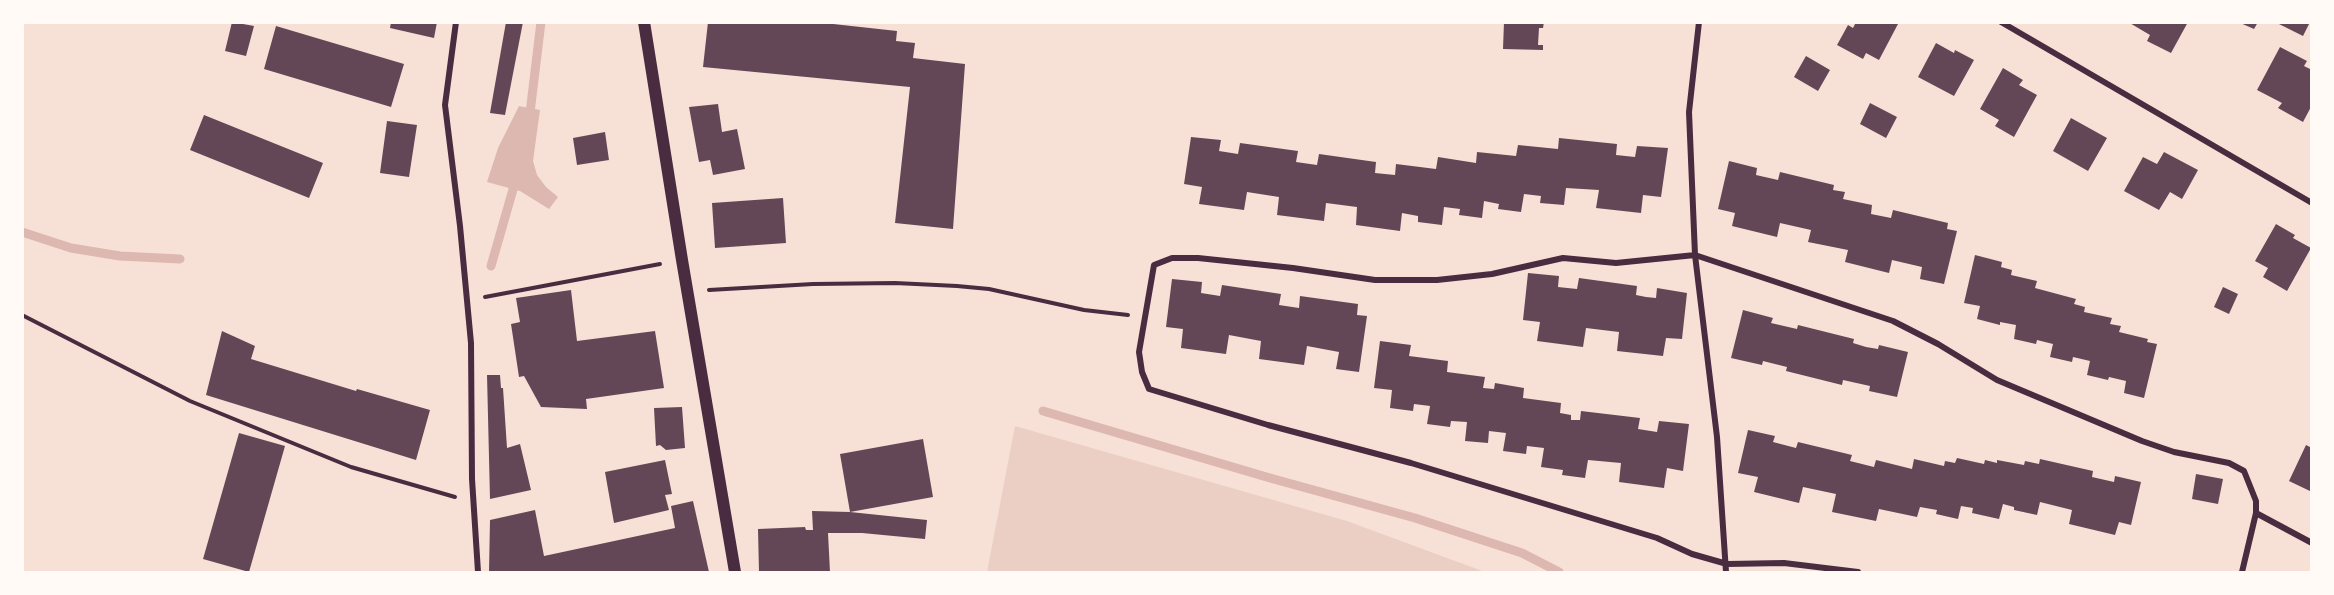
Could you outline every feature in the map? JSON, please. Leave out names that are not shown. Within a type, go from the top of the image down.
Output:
[{"type":"main road","points":[[644,22],[735,573]]},
{"type":"street","points":[[456,22],[445,105],[471,343],[474,503],[478,573]]},
{"type":"street","points":[[1699,22],[1689,112],[1695,255],[1717,437],[1726,573]]},
{"type":"street","points":[[2001,22],[2312,203]]},
{"type":"street","points":[[1858,573],[1784,563],[1727,564],[1692,554],[1657,538],[1552,508],[1411,463],[1268,425],[1149,389],[1142,372],[1139,352],[1143,316],[1154,265],[1172,258],[1293,268],[1375,280],[1427,280],[1492,274],[1563,258],[1616,263],[1695,255],[1893,321],[1938,344],[1997,380],[2142,441],[2174,452],[2229,463],[2244,471],[2256,501],[2256,513],[2242,573]]},
{"type":"street","points":[[2256,513],[2312,543]]},
{"type":"path","points":[[467,300],[682,260]]},
{"type":"path","points":[[687,292],[813,284],[895,283],[957,286],[989,288],[1084,310],[1143,316]]},
{"type":"path","points":[[22,315],[190,401],[351,467],[474,503]]},
{"type":"shaded area","points":[[519,106],[540,110],[533,161],[537,175],[558,197],[549,209],[520,191],[487,182],[498,148]]},
{"type":"shaded area","points":[[1015,426],[1347,521],[1485,572],[987,572]]},
{"type":"building","points":[[232,22],[254,26],[246,56],[225,51]]},
{"type":"building","points":[[391,22],[437,22],[434,38],[390,28]]},
{"type":"building","points":[[506,22],[523,22],[505,115],[490,113]]},
{"type":"building","points":[[708,22],[815,22],[897,31],[896,41],[915,43],[913,58],[965,64],[953,229],[895,223],[910,87],[703,67]]},
{"type":"building","points":[[1504,22],[1544,22],[1543,28],[1539,28],[1538,45],[1543,45],[1543,50],[1503,49]]},
{"type":"building","points":[[1856,22],[1898,24],[1879,60],[1866,53],[1863,59],[1837,45],[1848,25],[1853,28]]},
{"type":"building","points":[[2128,22],[2188,22],[2171,53],[2147,41],[2150,35]]},
{"type":"building","points":[[2238,22],[2258,22],[2254,29]]},
{"type":"building","points":[[2275,22],[2310,22],[2303,36]]},
{"type":"building","points":[[276,26],[404,64],[391,107],[264,69]]},
{"type":"building","points":[[1936,43],[1974,60],[1954,96],[1918,77]]},
{"type":"building","points":[[2280,47],[2307,61],[2304,66],[2312,70],[2312,105],[2303,122],[2278,108],[2282,103],[2257,90]]},
{"type":"building","points":[[1806,56],[1830,70],[1818,91],[1794,77]]},
{"type":"building","points":[[2003,68],[2023,80],[2019,85],[2037,95],[2014,137],[1995,126],[1999,120],[1980,109]]},
{"type":"building","points":[[1870,103],[1897,117],[1886,138],[1860,124]]},
{"type":"building","points":[[718,104],[722,132],[737,129],[745,169],[713,175],[710,160],[699,162],[689,107]]},
{"type":"building","points":[[204,115],[323,163],[309,198],[190,150]]},
{"type":"building","points":[[2071,118],[2107,138],[2088,171],[2053,151]]},
{"type":"building","points":[[387,121],[417,125],[409,177],[380,173]]},
{"type":"building","points":[[605,132],[609,160],[577,165],[573,138]]},
{"type":"building","points":[[1191,137],[1221,140],[1219,151],[1238,154],[1240,143],[1298,151],[1296,162],[1317,165],[1319,154],[1376,162],[1375,173],[1395,175],[1396,164],[1436,169],[1438,157],[1476,163],[1477,152],[1516,156],[1518,145],[1558,149],[1559,138],[1617,144],[1616,155],[1635,157],[1637,146],[1668,148],[1661,197],[1643,195],[1641,213],[1596,208],[1599,190],[1566,188],[1564,205],[1540,203],[1541,196],[1524,194],[1521,212],[1498,209],[1499,204],[1484,201],[1482,218],[1459,215],[1460,209],[1444,207],[1442,225],[1418,222],[1418,216],[1402,213],[1400,231],[1356,225],[1357,207],[1326,203],[1324,221],[1277,215],[1279,197],[1247,192],[1244,210],[1199,204],[1202,187],[1184,184]]},
{"type":"building","points":[[2164,152],[2198,170],[2182,199],[2170,192],[2159,210],[2124,191],[2143,157],[2157,164]]},
{"type":"building","points":[[1729,161],[1757,168],[1756,175],[1778,180],[1780,172],[1834,185],[1833,190],[1845,192],[1843,199],[1872,205],[1871,214],[1891,218],[1893,210],[1948,223],[1947,229],[1957,231],[1944,284],[1920,279],[1922,267],[1892,260],[1889,273],[1845,262],[1848,250],[1808,242],[1811,230],[1780,223],[1777,237],[1732,226],[1735,213],[1718,209]]},
{"type":"building","points":[[783,198],[786,243],[715,248],[712,203]]},
{"type":"building","points":[[2276,224],[2295,235],[2293,238],[2311,248],[2287,291],[2263,277],[2268,268],[2255,261]]},
{"type":"building","points":[[1975,255],[2002,262],[2001,267],[2012,270],[2011,275],[2037,281],[2035,288],[2076,299],[2074,304],[2085,307],[2084,312],[2112,318],[2110,324],[2121,326],[2119,332],[2148,339],[2147,342],[2157,344],[2144,398],[2124,393],[2126,381],[2087,375],[2090,361],[2073,357],[2072,362],[2050,357],[2053,344],[2037,340],[2036,344],[2014,339],[2016,325],[2000,322],[2000,325],[1977,319],[1980,306],[1964,303]]},
{"type":"building","points":[[1528,273],[1559,276],[1558,287],[1577,289],[1579,278],[1637,286],[1636,295],[1646,297],[1656,298],[1657,288],[1687,293],[1682,339],[1666,338],[1663,356],[1617,351],[1619,332],[1586,328],[1583,347],[1537,341],[1540,322],[1523,320]]},
{"type":"building","points":[[1172,279],[1202,282],[1201,293],[1220,296],[1222,285],[1281,294],[1279,305],[1299,308],[1300,296],[1358,304],[1357,315],[1367,316],[1359,372],[1336,369],[1339,352],[1307,346],[1304,365],[1259,359],[1261,341],[1229,335],[1226,354],[1181,348],[1183,329],[1166,327]]},
{"type":"building","points":[[2223,287],[2238,294],[2229,314],[2214,307]]},
{"type":"building","points":[[571,290],[577,341],[655,331],[664,388],[586,399],[587,409],[541,407],[524,376],[519,377],[511,324],[520,322],[516,298]]},
{"type":"building","points":[[1743,310],[1773,318],[1771,323],[1797,329],[1798,325],[1854,339],[1853,343],[1866,347],[1878,349],[1879,345],[1908,352],[1897,397],[1869,391],[1870,386],[1843,380],[1842,385],[1786,371],[1787,367],[1763,361],[1762,365],[1731,358]]},
{"type":"building","points":[[222,331],[255,346],[251,359],[356,391],[357,389],[430,410],[416,460],[206,395]]},
{"type":"building","points":[[1380,341],[1411,345],[1409,356],[1448,361],[1447,372],[1485,377],[1483,388],[1494,389],[1495,383],[1524,388],[1523,398],[1561,403],[1560,413],[1571,415],[1571,420],[1580,420],[1581,411],[1640,418],[1638,429],[1657,432],[1659,421],[1689,424],[1683,471],[1667,468],[1664,488],[1619,482],[1621,463],[1588,460],[1585,478],[1562,475],[1563,470],[1541,467],[1544,448],[1527,446],[1526,454],[1503,451],[1506,433],[1489,431],[1488,443],[1465,441],[1467,422],[1451,421],[1450,427],[1427,424],[1430,406],[1414,404],[1413,411],[1390,408],[1392,390],[1374,388]]},
{"type":"building","points":[[487,375],[500,375],[507,448],[520,444],[531,490],[490,499]]},
{"type":"building","points":[[682,407],[685,448],[666,450],[660,445],[656,446],[654,408]]},
{"type":"building","points":[[1748,430],[1775,436],[1773,442],[1796,448],[1798,442],[1852,455],[1850,461],[1874,467],[1876,460],[1912,469],[1914,459],[1944,466],[1945,461],[1955,463],[1957,458],[1984,464],[1985,460],[1997,463],[1997,460],[2024,465],[2025,461],[2039,464],[2040,459],[2093,471],[2092,477],[2114,482],[2115,476],[2141,482],[2131,525],[2119,522],[2115,535],[2069,524],[2072,510],[2040,502],[2037,515],[2014,510],[2014,507],[2003,504],[1999,519],[1972,513],[1973,508],[1961,506],[1958,519],[1936,514],[1937,510],[1920,507],[1917,517],[1879,509],[1876,521],[1832,512],[1836,494],[1803,487],[1799,503],[1754,492],[1758,477],[1738,473]]},
{"type":"building","points":[[239,433],[285,446],[249,572],[203,559]]},
{"type":"building","points":[[923,439],[933,497],[850,512],[840,454]]},
{"type":"building","points":[[2306,445],[2312,448],[2312,492],[2289,481]]},
{"type":"building","points":[[665,460],[672,494],[665,495],[669,510],[614,523],[605,472]]},
{"type":"building","points":[[2196,474],[2223,479],[2218,504],[2192,499]]},
{"type":"building","points":[[693,501],[709,572],[489,572],[490,520],[535,510],[544,556],[675,528],[671,506]]},
{"type":"building","points":[[812,511],[850,512],[927,520],[925,539],[862,533],[828,533],[830,572],[759,572],[758,529],[805,527],[806,530],[813,530]]},
{"type":"waterway","points":[[529,121],[541,22]]},
{"type":"waterway","points":[[491,266],[516,179]]},
{"type":"waterway","points":[[22,232],[71,248],[120,256],[180,259]]},
{"type":"waterway","points":[[1043,411],[1415,518],[1522,553],[1559,572]]}]
